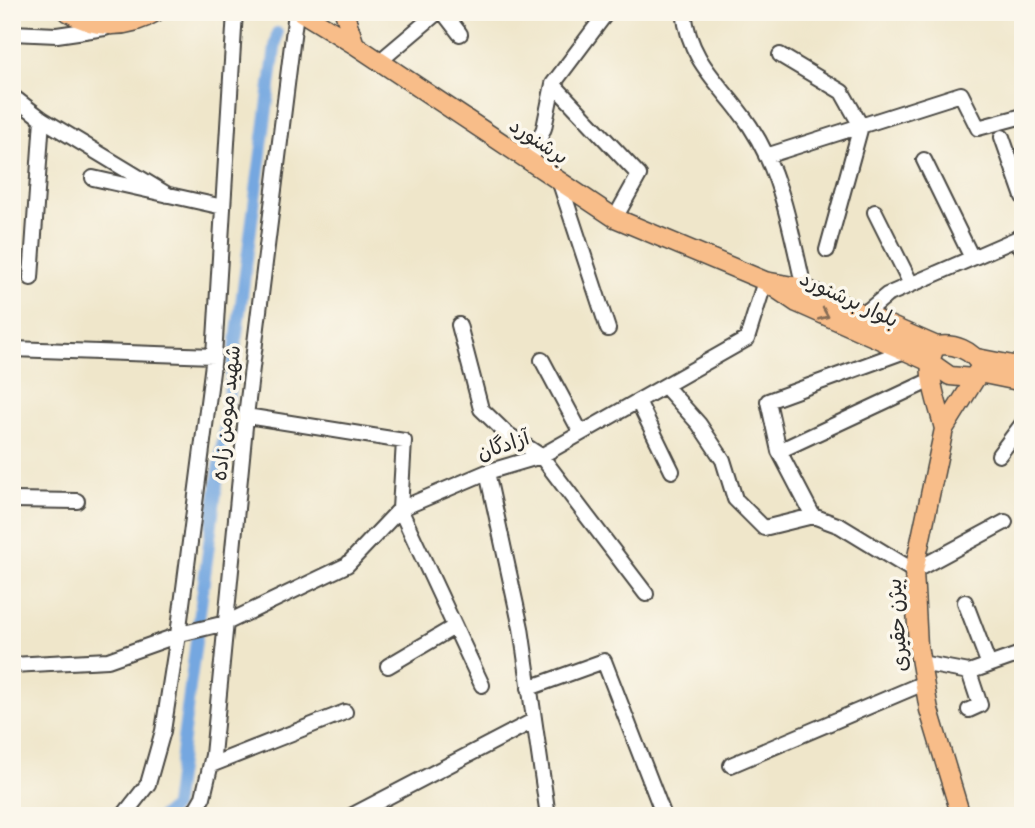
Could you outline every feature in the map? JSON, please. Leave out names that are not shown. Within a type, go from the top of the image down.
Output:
[{"type":"main road","points":[[68,12],[95,24],[121,26],[156,12]]},
{"type":"main road","name":"برشنورد","points":[[301,12],[380,61],[615,218],[765,281]]},
{"type":"main road","points":[[344,12],[355,45]]},
{"type":"main road","name":"بلوار برشنورد","points":[[765,281],[803,288],[864,314],[933,362]]},
{"type":"main road","name":"بلوار برشنورد","points":[[765,281],[797,303],[933,362]]},
{"type":"main road","points":[[933,362],[957,346],[978,366],[1023,382]]},
{"type":"main road","points":[[933,362],[939,370],[963,379],[978,366],[1023,367]]},
{"type":"main road","points":[[933,362],[944,429]]},
{"type":"main road","points":[[944,429],[978,366]]},
{"type":"main road","name":"بیژن حقیری","points":[[944,429],[914,570],[921,663],[929,710],[961,816]]},
{"type":"street","points":[[123,816],[148,783],[163,732],[178,635],[214,356],[235,12]]},
{"type":"street","name":"شهید مومن زاده","points":[[192,816],[203,797],[211,765],[246,416],[296,12]]},
{"type":"street","points":[[380,61],[440,12],[460,34]]},
{"type":"street","points":[[530,163],[544,128],[553,84],[607,12]]},
{"type":"street","points":[[684,12],[687,38],[722,93],[750,125],[779,183],[803,288]]},
{"type":"street","points":[[12,33],[57,35],[121,26]]},
{"type":"street","points":[[780,55],[842,92],[861,126],[827,250]]},
{"type":"street","points":[[553,84],[639,175],[615,218]]},
{"type":"street","points":[[766,156],[961,94],[978,128],[1023,116]]},
{"type":"street","points":[[12,96],[42,118],[168,195]]},
{"type":"street","points":[[31,278],[42,118]]},
{"type":"street","points":[[1002,136],[1023,197]]},
{"type":"street","points":[[924,160],[972,258]]},
{"type":"street","points":[[93,178],[222,207]]},
{"type":"street","points":[[560,183],[608,329]]},
{"type":"street","points":[[875,212],[911,284]]},
{"type":"street","points":[[864,314],[887,295],[972,258],[1021,242]]},
{"type":"street","name":"آزادگان","points":[[12,665],[108,660],[178,635],[226,623],[347,565],[400,509],[486,472],[541,456],[747,339],[765,281]]},
{"type":"street","points":[[459,325],[481,409],[506,433],[541,456],[646,594]]},
{"type":"street","points":[[12,349],[214,356]]},
{"type":"street","points":[[813,516],[779,451],[768,401],[905,351]]},
{"type":"street","points":[[542,360],[581,433]]},
{"type":"street","points":[[779,451],[933,362]]},
{"type":"street","points":[[665,386],[699,424],[723,460],[735,499],[764,528],[813,516],[840,526],[914,570],[1005,522]]},
{"type":"street","points":[[638,401],[671,471]]},
{"type":"street","points":[[246,416],[404,441],[400,509],[482,685]]},
{"type":"street","points":[[999,455],[1023,423]]},
{"type":"street","points":[[486,472],[521,628],[548,816]]},
{"type":"street","points":[[12,500],[78,501]]},
{"type":"street","points":[[965,603],[989,665]]},
{"type":"street","points":[[388,666],[454,627]]},
{"type":"street","points":[[921,663],[969,672],[1023,653]]},
{"type":"street","points":[[529,688],[604,661],[664,816]]},
{"type":"street","points":[[969,672],[975,707]]},
{"type":"street","points":[[730,765],[924,683]]},
{"type":"street","points":[[211,765],[345,712]]},
{"type":"street","points":[[351,816],[533,721]]},
{"type":"waterway","points":[[162,816],[174,807],[277,33]]}]
